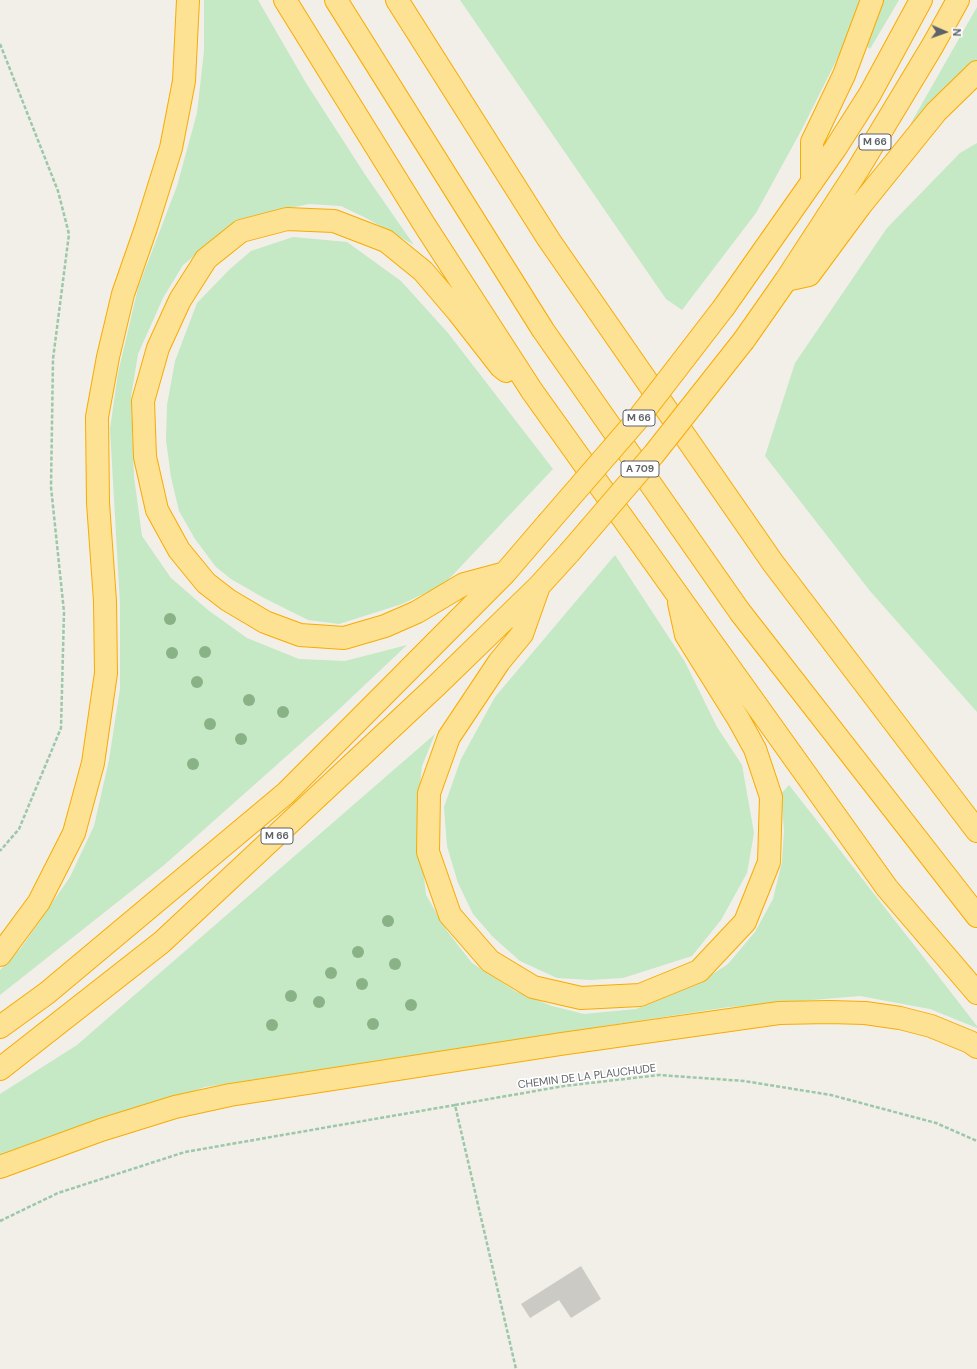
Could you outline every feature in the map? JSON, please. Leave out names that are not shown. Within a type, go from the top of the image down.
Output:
[{"type":"highway","points":[[0,955],[39,902],[74,833],[93,763],[106,673],[105,601],[98,503],[97,417],[108,357],[123,294],[146,228],[171,148],[184,81],[188,0]]},
{"type":"highway","points":[[285,0],[424,224],[532,391],[887,888],[977,993]]},
{"type":"highway","name":"A 709","points":[[336,0],[552,343],[740,612],[977,916]]},
{"type":"highway","points":[[397,0],[549,240],[773,563],[977,831]]},
{"type":"highway","points":[[812,182],[812,142],[844,75],[872,0]]},
{"type":"highway","name":"M 66","points":[[0,1027],[47,993],[286,794],[504,573],[637,420],[724,307],[835,149],[870,94],[921,0]]},
{"type":"highway","name":"M 66","points":[[0,1069],[162,942],[430,692],[539,586],[569,553],[654,454],[744,340],[786,280],[857,171],[933,45],[958,0]]},
{"type":"highway","name":"M 66","points":[[786,280],[809,275],[860,206],[936,112],[977,72]]},
{"type":"highway","points":[[504,573],[464,584],[417,612],[385,626],[344,638],[300,635],[266,622],[228,600],[206,583],[175,543],[157,510],[145,457],[144,401],[158,348],[180,300],[206,259],[241,231],[287,219],[334,221],[386,241],[423,271],[458,312],[501,367],[532,391]]},
{"type":"highway","points":[[539,586],[522,634],[499,662],[449,737],[429,793],[428,852],[450,915],[490,961],[533,987],[581,998],[640,995],[699,971],[745,922],[769,862],[771,797],[755,749],[739,720],[686,635],[678,596]]},
{"type":"highway","points":[[0,1167],[101,1130],[175,1107],[230,1095],[561,1044],[779,1013],[858,1012],[900,1018],[931,1026],[970,1042],[977,1047]]},
{"type":"path","points":[[0,44],[58,191],[69,234],[53,359],[51,471],[51,487],[64,612],[61,728],[19,829],[0,851]]},
{"type":"path","name":"CHEMIN DE LA PLAUCHUDE","points":[[0,1221],[58,1193],[185,1152],[564,1086],[659,1075],[744,1081],[831,1095],[936,1123],[977,1141]]},
{"type":"path","points":[[455,1105],[516,1369]]},
{"type":"green space","points":[[204,0],[258,0],[306,83],[366,176],[414,245],[341,206],[309,204],[270,212],[208,245],[183,265],[163,298],[138,354],[131,397],[134,477],[142,536],[171,578],[208,610],[247,638],[299,659],[345,661],[407,645],[335,713],[163,866],[0,995],[0,970],[21,948],[70,877],[94,826],[109,760],[120,689],[120,604],[110,429],[118,373],[138,288],[177,186],[197,113],[204,51]]},
{"type":"green space","points":[[460,0],[860,0],[840,53],[802,129],[756,213],[682,310],[666,299]]},
{"type":"green space","points":[[883,0],[899,0],[870,49],[866,46]]},
{"type":"green space","points":[[977,7],[977,64],[917,126],[911,123]]},
{"type":"green space","points":[[977,143],[977,712],[870,591],[765,456],[795,363],[887,228],[960,153]]},
{"type":"green space","points":[[293,237],[347,242],[401,281],[448,333],[553,469],[449,579],[436,588],[402,604],[339,624],[308,620],[264,598],[231,579],[216,567],[195,539],[179,511],[171,477],[166,440],[167,405],[175,361],[197,303],[230,269],[251,251]]},
{"type":"green space","points":[[615,555],[685,662],[717,727],[742,765],[754,833],[747,873],[721,920],[692,956],[623,978],[590,980],[557,978],[520,961],[493,937],[473,914],[458,883],[447,846],[444,807],[461,759],[495,697]]},
{"type":"green space","points":[[435,734],[422,766],[417,812],[426,895],[447,931],[472,963],[515,991],[552,1006],[584,1014],[636,1009],[696,985],[728,964],[755,932],[773,899],[782,862],[784,830],[781,794],[789,785],[977,1026],[977,1028],[930,1009],[860,996],[729,1007],[205,1087],[0,1158],[0,1094],[77,1045]]},
{"type":"building","points":[[581,1266],[601,1299],[571,1318],[559,1300],[530,1318],[521,1304]]}]
